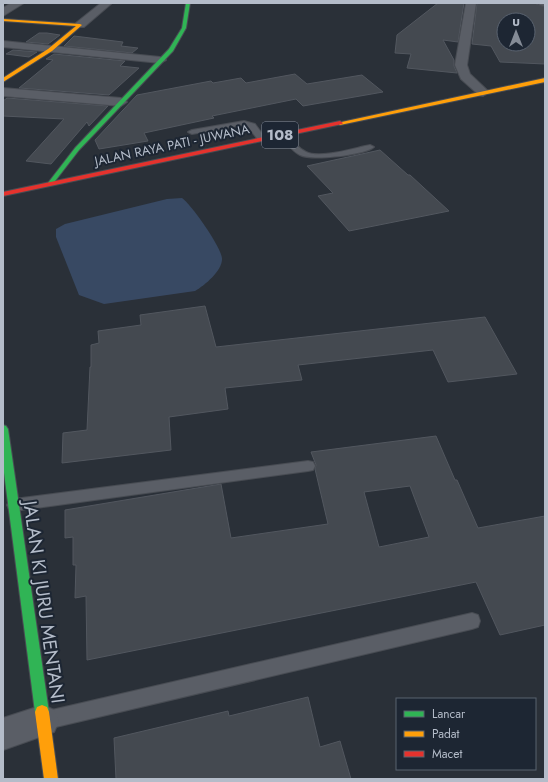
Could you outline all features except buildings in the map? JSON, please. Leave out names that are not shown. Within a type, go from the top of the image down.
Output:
[{"type":"main road","points":[[50,184],[77,149],[171,50],[181,36],[189,10],[188,3]]},
{"type":"main road","points":[[3,20],[80,25]]},
{"type":"main road","points":[[3,80],[50,50],[80,25]]},
{"type":"main road","name":"JALAN RAYA PATI - JUWANA","points":[[3,194],[545,80]]},
{"type":"main road","name":"JALAN KI JURU MENTANI","points":[[3,430],[9,507],[51,779]]},
{"type":"street","points":[[3,13],[19,3]]},
{"type":"street","points":[[80,25],[107,3]]},
{"type":"street","points":[[471,3],[461,65],[465,76],[483,92]]},
{"type":"street","points":[[3,44],[50,50],[160,60]]},
{"type":"street","points":[[3,92],[121,102]]},
{"type":"street","points":[[3,734],[43,721]]},
{"type":"lane","points":[[192,132],[244,123],[252,126],[262,139]]},
{"type":"lane","points":[[283,134],[297,149],[305,154],[315,155],[345,152],[370,147]]},
{"type":"lane","points":[[9,507],[308,466]]},
{"type":"lane","points":[[43,721],[472,621]]},
{"type":"water","points":[[182,198],[205,227],[221,253],[221,264],[216,273],[208,281],[195,291],[104,304],[79,295],[56,237],[56,229],[65,224],[167,199]]},
{"type":"traffic: fast","points":[[50,184],[77,149],[171,50],[184,28],[188,3]]},
{"type":"traffic: fast","points":[[3,429],[42,712]]},
{"type":"traffic: slow","points":[[3,20],[80,25],[50,50],[3,80]]},
{"type":"traffic: slow","points":[[340,123],[545,80]]},
{"type":"traffic: slow","points":[[42,712],[51,779]]},
{"type":"traffic: jam","points":[[3,194],[340,123]]}]
